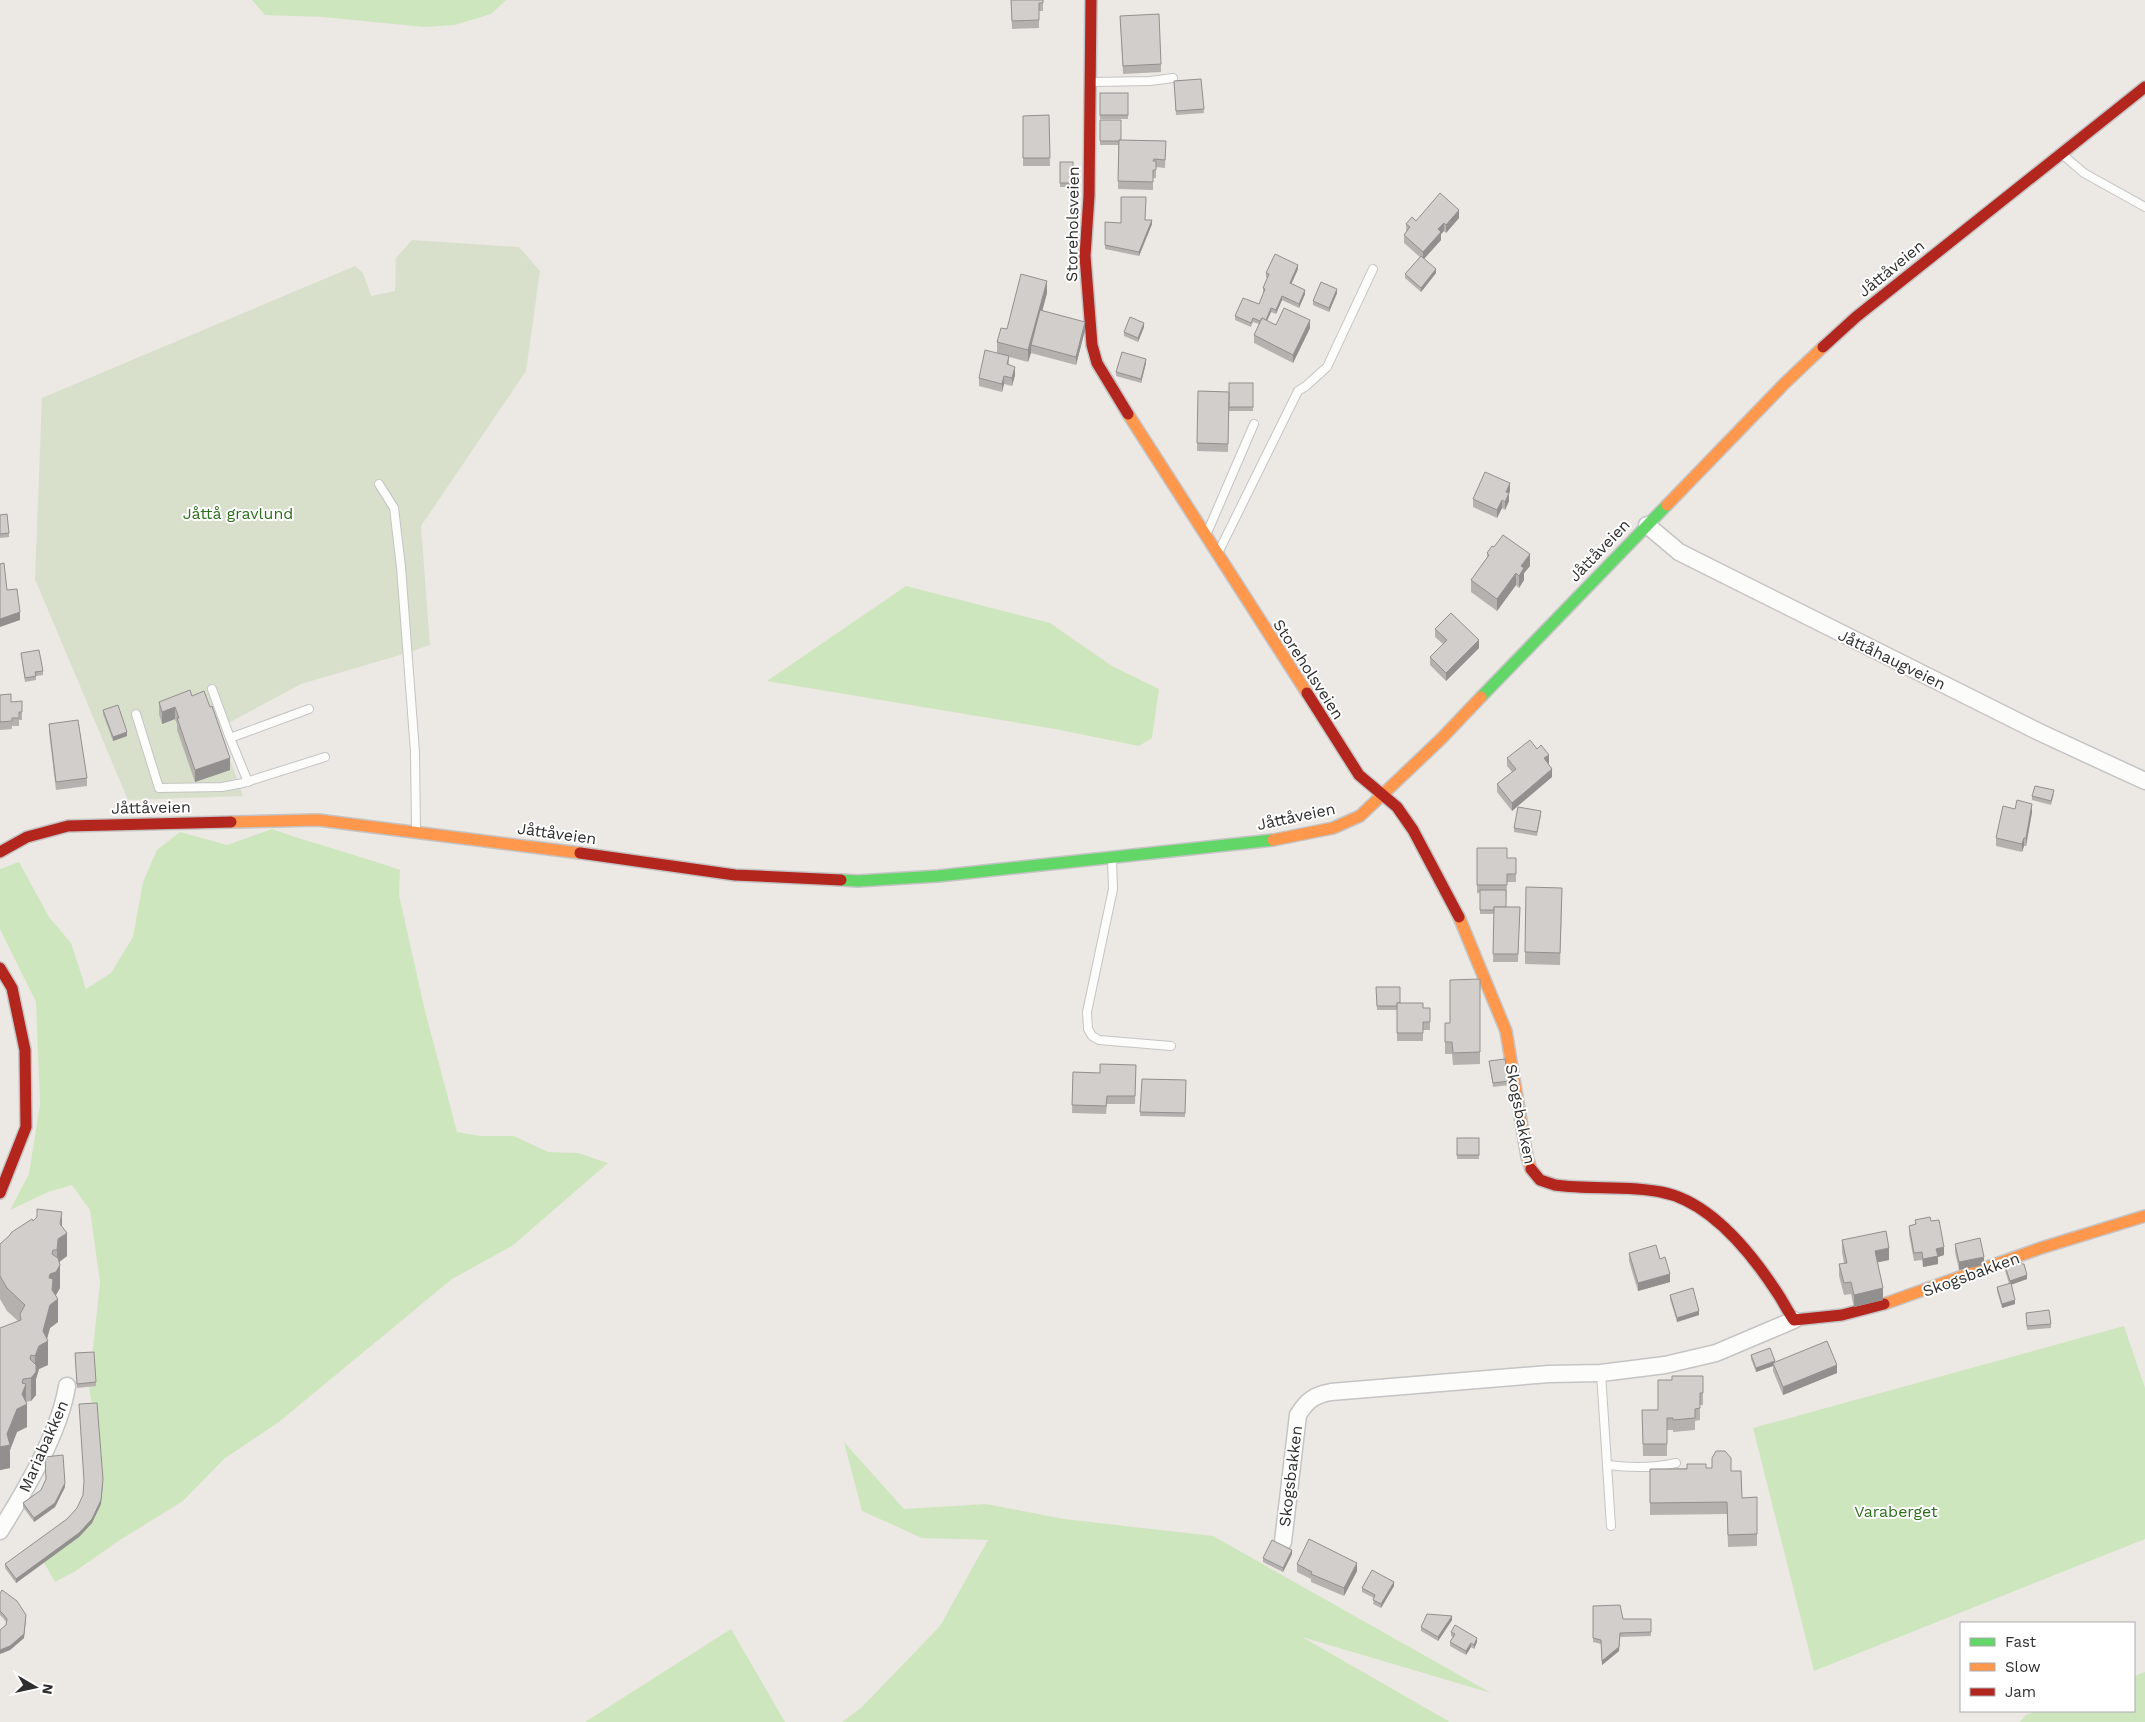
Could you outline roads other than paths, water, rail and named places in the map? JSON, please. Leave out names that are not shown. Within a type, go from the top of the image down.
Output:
[{"type":"main road","name":"Storeholsveien","points":[[1090,0],[1089,196],[1086,256],[1092,345],[1097,363],[1205,537],[1218,554],[1359,775],[1382,794]]},
{"type":"main road","name":"Jåttåveien","points":[[0,851],[27,837],[68,826],[318,820],[514,843],[735,875],[858,881],[938,876],[1279,839],[1333,828],[1360,816],[1441,739],[1784,383],[1856,317],[2145,87]]},
{"type":"main road","name":"Skogsbakken","points":[[1382,794],[1397,807],[1413,830],[1459,918],[1498,1008],[1506,1032],[1530,1170],[1538,1179],[1558,1186],[1632,1189],[1682,1198],[1709,1215],[1747,1255],[1779,1296],[1794,1320],[1835,1318],[1877,1308],[2074,1236],[2145,1216]]},
{"type":"main road","points":[[0,968],[12,988],[26,1050],[26,1127],[0,1193]]},
{"type":"street","name":"Jåttåhaugveien","points":[[1647,525],[1679,552],[2030,727],[2145,781]]},
{"type":"street","name":"Skogsbakken","points":[[1282,1542],[1298,1415],[1305,1403],[1316,1395],[1487,1379],[1601,1373],[1664,1365],[1716,1353],[1794,1320]]},
{"type":"street","name":"Mariabakken","points":[[0,1531],[26,1488],[64,1407],[67,1386]]},
{"type":"lane","points":[[1090,82],[1150,81],[1173,78]]},
{"type":"lane","points":[[2062,153],[2074,166],[2084,173],[2145,207]]},
{"type":"lane","points":[[1218,554],[1298,391],[1327,367],[1373,269]]},
{"type":"lane","points":[[1205,537],[1254,424]]},
{"type":"lane","points":[[379,484],[394,508],[401,567],[415,752],[416,832]]},
{"type":"lane","points":[[212,689],[248,782]]},
{"type":"lane","points":[[230,738],[309,709]]},
{"type":"lane","points":[[136,714],[159,788],[222,787],[248,782],[325,757]]},
{"type":"lane","points":[[1112,857],[1113,890],[1089,999],[1088,1029],[1092,1036],[1099,1040],[1171,1046]]},
{"type":"lane","points":[[1601,1373],[1612,1526]]},
{"type":"lane","points":[[1608,1464],[1624,1467],[1652,1466],[1676,1462]]},
{"type":"park label","name":"Jåttå gravlund","points":[[238,513]]},
{"type":"park label","name":"Varaberget","points":[[1896,1511]]}]
